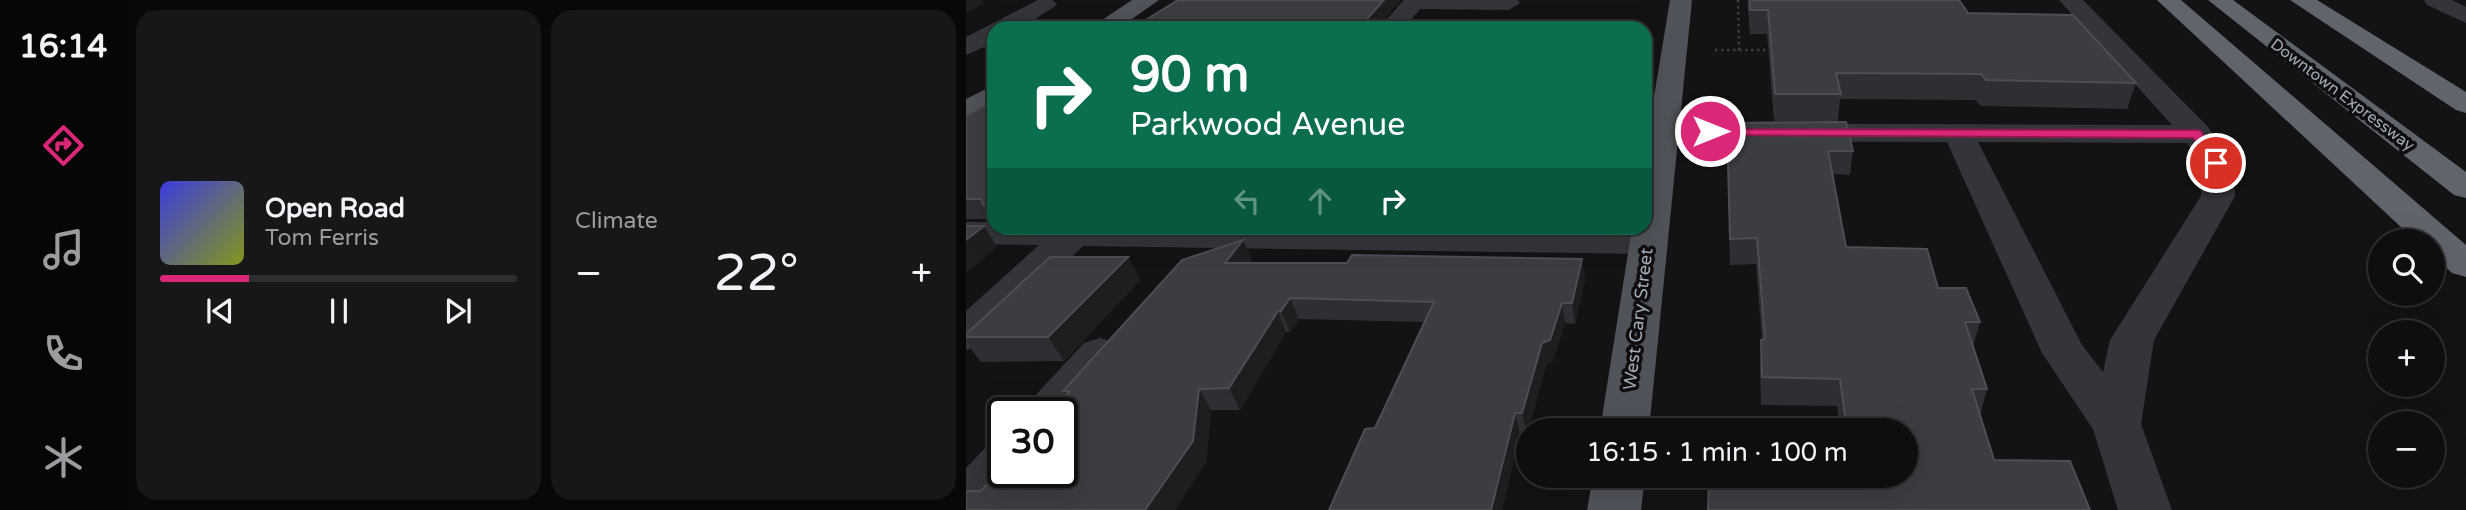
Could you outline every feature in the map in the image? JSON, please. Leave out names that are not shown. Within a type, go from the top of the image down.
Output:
[{"type":"highway","points":[[2168,0],[2466,265]]},
{"type":"highway","name":"Downtown Expressway","points":[[2219,0],[2466,188]]},
{"type":"highway","points":[[2301,0],[2466,104]]},
{"type":"main road","points":[[1114,21],[1148,0]]},
{"type":"main road","name":"West Cary Street","points":[[1652,210],[1681,0]]},
{"type":"main road","points":[[966,111],[987,98]]},
{"type":"main road","name":"West Cary Street","points":[[1625,418],[1648,235]]},
{"type":"main road","points":[[1614,510],[1617,488]]},
{"type":"street","points":[[2070,0],[2197,134],[2216,163],[2218,196],[2132,340],[2116,424]]},
{"type":"street","points":[[2435,0],[2466,16]]},
{"type":"street","points":[[1397,21],[1415,1],[1509,3]]},
{"type":"street","points":[[1016,21],[1046,5]]},
{"type":"street","points":[[966,47],[987,36]]},
{"type":"street","points":[[1957,131],[2064,353],[2116,424],[2145,510]]},
{"type":"street","points":[[1664,132],[2197,134]]},
{"type":"street","points":[[966,233],[987,233]]},
{"type":"street","points":[[966,335],[1072,235]]},
{"type":"street","points":[[1168,277],[1206,235]]},
{"type":"street","points":[[1296,235],[1647,243]]},
{"type":"street","points":[[1062,397],[1122,330]]},
{"type":"street","points":[[966,505],[987,481]]},
{"type":"path","points":[[1738,0],[1739,50]]},
{"type":"path","points":[[1716,50],[1779,50]]},
{"type":"building","points":[[1178,0],[1384,0],[1365,21],[1144,21]]},
{"type":"building","points":[[1750,0],[1959,0],[1968,13],[2073,15],[2136,83],[1986,80],[1981,74],[1836,73],[1841,94],[1775,94],[1768,10],[1750,10]]},
{"type":"building","points":[[987,104],[987,205],[983,205],[981,199],[966,199],[966,116]]},
{"type":"building","points":[[1846,122],[1853,151],[1828,151],[1846,247],[1927,249],[1938,288],[1966,288],[1980,322],[1965,322],[1987,389],[1972,389],[1994,460],[2070,461],[2090,510],[1708,510],[1709,488],[1918,488],[1918,418],[1845,418],[1840,379],[1762,377],[1761,340],[1765,339],[1757,238],[1730,239],[1727,123]]},
{"type":"building","points":[[966,226],[984,226],[966,240]]},
{"type":"building","points":[[1243,240],[1225,263],[1347,263],[1352,255],[1582,259],[1572,303],[1562,303],[1550,340],[1542,343],[1522,413],[1515,413],[1491,510],[1329,510],[1365,429],[1375,428],[1434,302],[1290,298],[1281,311],[1278,311],[1229,388],[1199,389],[1193,441],[1145,510],[966,510],[966,491],[981,491],[987,484],[987,488],[1078,488],[1078,397],[1065,397],[1070,391],[1063,391],[1182,260]]},
{"type":"building","points":[[1050,257],[1128,257],[1048,337],[966,337],[966,334]]},
{"type":"route","points":[[1710,131],[2197,134],[2216,163]]}]
